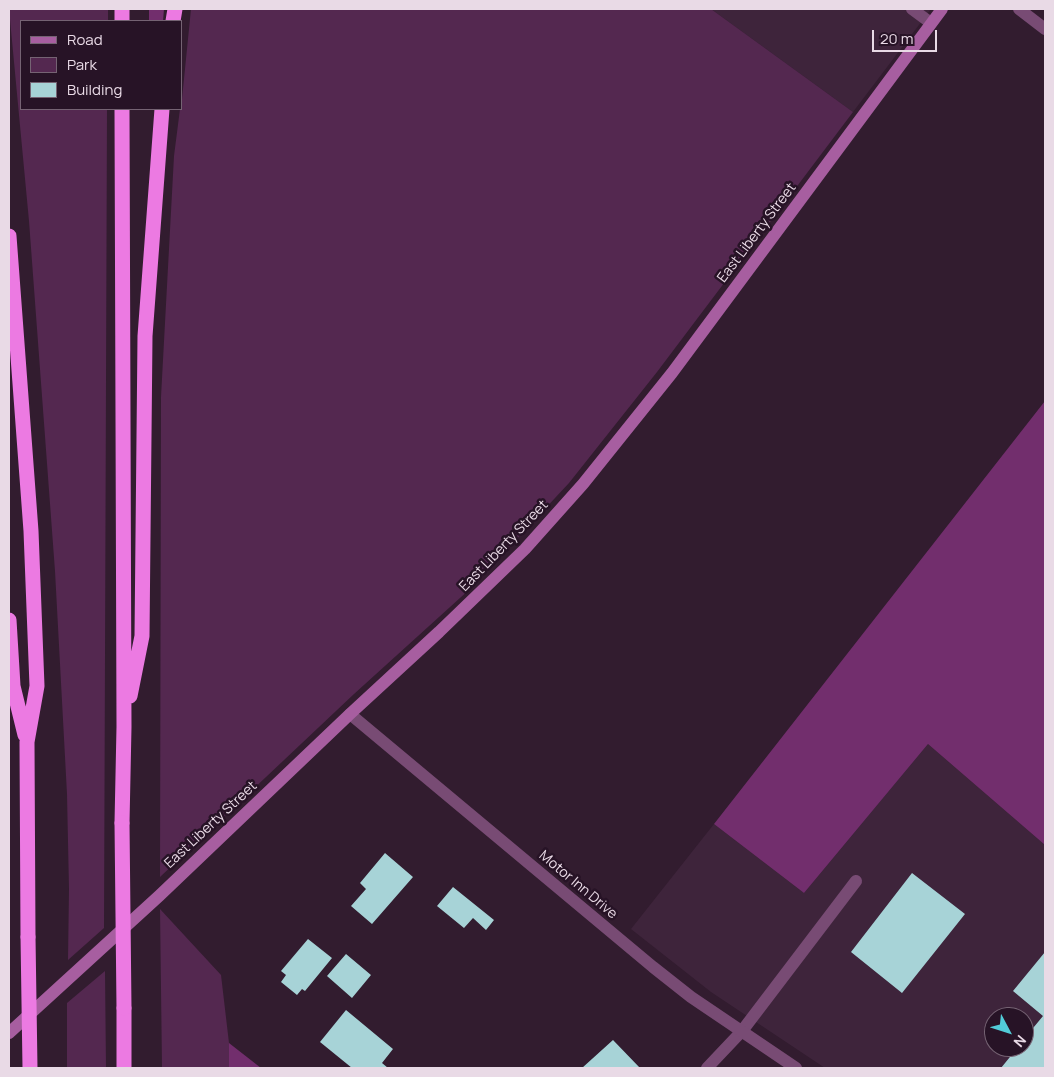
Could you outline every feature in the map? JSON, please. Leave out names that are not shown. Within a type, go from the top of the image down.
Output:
[{"type":"highway","points":[[122,110],[124,1068]]},
{"type":"highway","points":[[124,727],[142,636],[145,336],[162,110]]},
{"type":"highway","points":[[9,236],[31,531],[37,686],[27,742],[30,1068]]},
{"type":"highway","points":[[9,620],[13,686],[27,742]]},
{"type":"street","points":[[912,9],[931,23]]},
{"type":"street","name":"East Liberty Street","points":[[9,1033],[159,896],[525,549],[583,484],[672,373],[942,9]]},
{"type":"street","points":[[1019,9],[1045,29]]},
{"type":"street","name":"Motor Inn Drive","points":[[350,714],[652,967],[691,997],[792,1067]]},
{"type":"street","points":[[707,1068],[742,1031],[856,881]]},
{"type":"shaded area","points":[[149,9],[164,9],[163,20],[149,20]]},
{"type":"shaded area","points":[[711,9],[931,9],[853,112]]},
{"type":"shaded area","points":[[1045,401],[1045,845],[928,744],[804,893],[714,824]]},
{"type":"shaded area","points":[[928,744],[1045,845],[1045,1068],[825,1068],[711,992],[631,929],[714,824],[804,893]]},
{"type":"shaded area","points":[[229,1043],[261,1068],[229,1068]]},
{"type":"green space","points":[[9,9],[108,9],[108,20],[20,20],[20,110],[107,110],[104,928],[68,960],[67,794],[55,571],[29,221]]},
{"type":"green space","points":[[191,9],[711,9],[853,112],[657,372],[569,483],[471,588],[354,694],[160,877],[161,397],[174,156],[180,110],[182,110]]},
{"type":"green space","points":[[160,909],[221,975],[229,1043],[229,1068],[162,1068]]},
{"type":"green space","points":[[105,971],[106,1068],[67,1068],[67,1003]]},
{"type":"building","points":[[385,853],[413,877],[372,924],[351,906],[366,889],[360,883]]},
{"type":"building","points":[[912,873],[965,914],[902,993],[851,952]]},
{"type":"building","points":[[453,887],[494,920],[486,930],[473,918],[464,928],[437,906]]},
{"type":"building","points":[[308,939],[332,958],[305,991],[302,989],[297,995],[281,982],[286,975],[281,971]]},
{"type":"building","points":[[1045,952],[1045,1068],[1001,1068],[1010,1057],[1034,1057],[1034,1027],[1043,1016],[1013,991]]},
{"type":"building","points":[[346,954],[371,975],[352,998],[327,976]]},
{"type":"building","points":[[346,1010],[393,1049],[382,1063],[388,1068],[352,1068],[320,1042]]},
{"type":"building","points":[[613,1040],[640,1068],[582,1068]]}]
